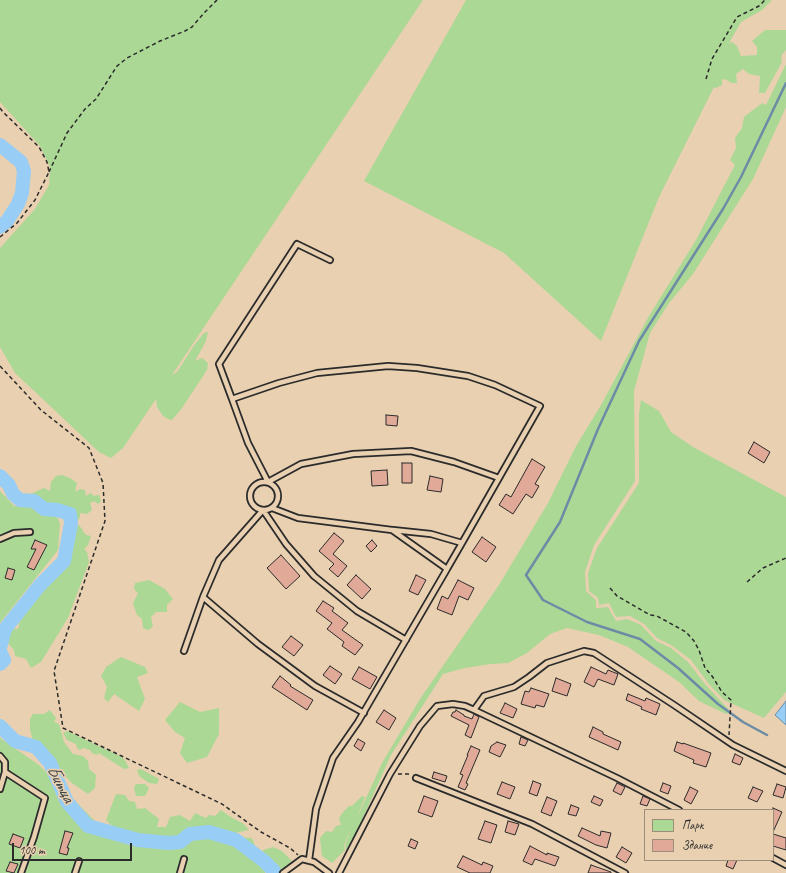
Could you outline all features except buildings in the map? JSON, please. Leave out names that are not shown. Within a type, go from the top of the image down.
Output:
[{"type":"lane","points":[[268,482],[248,443],[219,364],[297,244],[330,260]]},
{"type":"lane","points":[[232,400],[279,383],[317,373],[388,366],[417,368],[468,376],[495,385],[540,406],[364,713],[333,758],[316,809],[309,860]]},
{"type":"lane","points":[[268,482],[301,464],[353,454],[411,451],[454,462],[499,478]]},
{"type":"lane","points":[[272,508],[277,501],[277,491],[272,484],[263,481],[254,485],[249,493],[249,498],[254,506],[263,510],[286,544],[314,576],[357,611],[406,640]]},
{"type":"lane","points":[[184,651],[203,597],[219,560],[263,510],[272,508],[298,518],[431,534],[462,543]]},
{"type":"lane","points":[[392,530],[447,568]]},
{"type":"lane","points":[[0,539],[14,533],[30,532]]},
{"type":"lane","points":[[203,597],[258,644],[315,686],[364,713]]},
{"type":"lane","points":[[474,710],[484,696],[514,687],[547,663],[584,651],[594,654],[727,741],[786,771]]},
{"type":"lane","points":[[339,873],[390,774],[420,726],[437,706],[452,704],[465,706],[617,778],[677,809]]},
{"type":"lane","points":[[0,756],[5,762],[5,772],[0,789]]},
{"type":"lane","points":[[5,772],[45,798],[34,837],[21,873]]},
{"type":"lane","points":[[416,778],[532,824],[625,873]]},
{"type":"lane","points":[[180,873],[184,859]]},
{"type":"lane","points":[[283,873],[302,859],[314,862],[330,873]]},
{"type":"lane","points":[[774,859],[786,865]]},
{"type":"lane","points":[[75,873],[79,861]]},
{"type":"path","points":[[0,237],[17,223],[35,200],[67,133],[85,109],[96,99],[117,66],[127,58],[192,27],[217,0]]},
{"type":"path","points":[[706,79],[712,59],[737,17],[759,6],[765,0]]},
{"type":"path","points":[[0,108],[39,147],[47,162],[49,172]]},
{"type":"path","points":[[0,366],[40,410],[89,448],[103,483],[105,521],[54,671],[63,728],[222,804],[261,832],[290,848],[302,859]]},
{"type":"path","points":[[747,582],[763,568],[786,558]]},
{"type":"path","points":[[610,588],[617,596],[650,615],[657,616],[686,632],[694,641],[699,650],[705,668],[722,692],[732,700],[730,732],[727,741]]},
{"type":"path","points":[[390,774],[408,774],[416,778]]},
{"type":"green space","points":[[0,0],[423,0],[172,375],[177,372],[204,333],[208,332],[206,341],[195,361],[202,358],[208,363],[207,370],[182,408],[172,420],[168,419],[163,416],[157,407],[156,399],[123,448],[111,458],[99,452],[15,373],[0,347],[0,248],[35,209],[49,185],[50,167],[40,146],[0,102]]},
{"type":"green space","points":[[466,0],[772,0],[762,10],[741,22],[729,43],[732,42],[737,46],[741,56],[757,55],[757,47],[752,41],[765,30],[786,30],[786,50],[781,56],[782,62],[765,93],[759,93],[760,76],[749,74],[743,69],[736,74],[737,83],[731,83],[722,79],[722,85],[716,88],[714,87],[659,197],[601,341],[504,253],[364,181]]},
{"type":"green space","points":[[786,64],[786,107],[753,179],[693,274],[669,303],[650,333],[634,391],[635,481],[594,545],[585,572],[586,591],[596,600],[596,608],[608,607],[616,621],[627,619],[641,625],[656,641],[671,648],[688,662],[705,684],[731,712],[726,714],[699,701],[679,682],[628,647],[599,635],[567,628],[550,634],[527,653],[508,663],[465,668],[443,674],[391,755],[349,849],[346,849],[345,845],[352,827],[344,845],[345,850],[332,863],[322,856],[320,838],[326,831],[332,832],[336,826],[341,825],[339,818],[343,812],[349,806],[352,806],[362,796],[365,797],[356,820],[382,763],[420,699],[499,585],[548,503],[575,448],[601,405],[649,316],[696,240],[735,165],[730,160],[736,148],[735,138],[742,128],[744,117],[762,103],[766,105]]},
{"type":"green space","points":[[641,400],[659,411],[671,432],[693,447],[786,497],[786,692],[764,718],[724,700],[708,683],[691,660],[671,645],[657,638],[644,624],[630,616],[616,617],[609,603],[599,605],[598,598],[589,591],[588,573],[597,548],[639,483],[639,414]]},
{"type":"green space","points":[[62,475],[77,483],[75,492],[80,489],[85,490],[86,496],[91,493],[94,496],[99,495],[101,501],[98,504],[94,501],[90,503],[92,510],[87,514],[80,513],[78,520],[72,517],[72,513],[68,508],[58,509],[46,507],[32,499],[31,494],[39,490],[44,488],[50,491],[51,482],[56,476]]},
{"type":"green space","points":[[0,491],[14,506],[31,507],[56,516],[60,523],[58,550],[0,623]]},
{"type":"green space","points":[[79,525],[86,535],[91,536],[88,545],[84,549],[87,552],[89,562],[68,618],[41,662],[31,668],[26,659],[15,656],[14,650],[7,642],[7,632],[11,628],[18,629],[21,615],[66,564],[74,529]]},
{"type":"green space","points":[[149,580],[165,589],[173,599],[167,605],[167,612],[156,612],[151,617],[153,626],[149,630],[143,628],[142,619],[137,615],[133,603],[138,593],[134,589],[135,583]]},
{"type":"green space","points":[[121,657],[145,667],[148,673],[137,677],[145,699],[139,711],[114,694],[108,702],[104,698],[107,687],[101,676],[106,667]]},
{"type":"green space","points":[[180,702],[200,712],[219,708],[219,734],[207,757],[187,763],[180,753],[185,738],[175,732],[165,720]]},
{"type":"green space","points":[[50,710],[56,718],[54,722],[59,724],[64,742],[73,754],[83,756],[88,761],[89,769],[96,775],[95,788],[88,794],[72,783],[61,772],[43,748],[34,743],[30,730],[30,719],[33,714],[44,714]]},
{"type":"green space","points":[[67,731],[122,757],[129,768],[124,769],[99,753],[97,755],[92,753],[90,750],[83,748],[80,750],[77,748],[76,744],[67,740],[63,733]]},
{"type":"green space","points":[[0,738],[39,765],[95,821],[112,834],[167,847],[177,846],[197,837],[215,835],[252,838],[258,853],[255,859],[266,868],[265,873],[0,873]]},
{"type":"green space","points":[[141,769],[159,779],[157,784],[149,783],[139,776],[137,770]]},
{"type":"green space","points":[[136,784],[145,784],[149,788],[145,796],[136,796],[134,788]]},
{"type":"green space","points":[[116,794],[125,795],[129,801],[135,802],[137,809],[145,808],[159,819],[157,827],[166,827],[170,817],[180,815],[190,821],[195,813],[206,818],[209,815],[215,816],[221,810],[244,824],[249,830],[230,834],[217,827],[213,831],[208,828],[203,831],[195,831],[187,827],[185,832],[181,834],[179,838],[168,841],[128,833],[112,826],[106,820]]},
{"type":"green space","points":[[273,847],[282,851],[292,861],[278,873],[270,873],[268,861],[262,855],[263,850]]},
{"type":"water","points":[[786,701],[786,725],[775,715]]},
{"type":"waterway","points":[[767,735],[743,722],[718,704],[678,668],[640,639],[587,622],[543,600],[526,575],[560,522],[598,429],[639,341],[723,209],[741,177],[786,83]]},
{"type":"waterway","name":"Битца","points":[[0,145],[21,162],[24,171],[22,193],[18,204],[7,221],[0,227]]},
{"type":"waterway","name":"Битца","points":[[0,476],[9,485],[13,494],[20,500],[34,501],[44,509],[57,510],[70,514],[71,523],[64,561],[40,585],[5,629],[0,648]]},
{"type":"waterway","name":"Битца","points":[[0,651],[4,660],[0,664]]},
{"type":"waterway","name":"Битца","points":[[0,726],[15,741],[36,747],[50,763],[67,802],[88,826],[138,840],[168,843],[180,842],[190,834],[209,832],[236,840],[264,861],[274,871],[273,873]]}]
